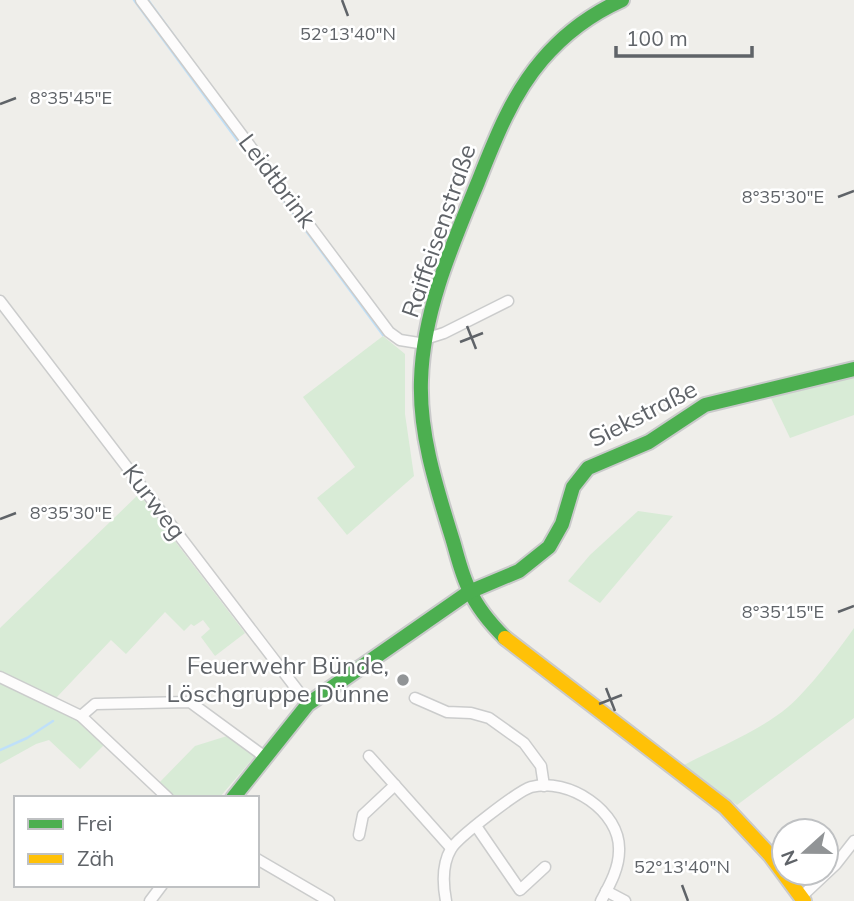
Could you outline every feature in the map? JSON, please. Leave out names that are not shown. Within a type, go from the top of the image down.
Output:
[{"type":"street","name":"Leidtbrink","points":[[141,0],[389,332],[400,340],[425,342]]},
{"type":"street","name":"Raiffeisenstraße","points":[[622,0],[600,4],[556,44],[534,69],[511,105],[433,301],[421,379],[424,438],[469,592],[489,621],[507,640],[725,807],[771,855],[802,899]]},
{"type":"street","name":"Kurweg","points":[[0,301],[308,704]]},
{"type":"street","points":[[425,342],[508,301]]},
{"type":"street","name":"Siekstraße","points":[[235,796],[308,704],[469,592],[519,571],[549,547],[562,524],[573,487],[588,468],[649,442],[705,405],[854,369]]},
{"type":"street","points":[[0,677],[81,716],[166,796]]},
{"type":"street","points":[[415,698],[447,712],[471,713],[489,718],[524,743],[541,766],[544,786]]},
{"type":"street","points":[[81,716],[95,704],[190,702],[265,757]]},
{"type":"street","points":[[369,755],[451,848]]},
{"type":"street","points":[[359,835],[363,815],[395,785]]},
{"type":"street","points":[[446,901],[443,884],[451,848],[518,792],[544,786],[574,792],[594,803],[607,817],[617,836],[619,850],[617,868],[603,896],[625,901]]},
{"type":"street","points":[[477,826],[520,890],[545,867]]},
{"type":"street","points":[[802,899],[854,841]]},
{"type":"street","points":[[259,860],[329,901]]},
{"type":"green space","points":[[383,336],[405,354],[405,414],[414,476],[347,535],[317,498],[355,467],[303,397]]},
{"type":"green space","points":[[854,371],[854,415],[790,438],[768,392]]},
{"type":"green space","points":[[139,494],[245,633],[215,656],[201,637],[210,629],[203,620],[194,626],[191,624],[184,631],[165,612],[126,654],[111,640],[56,698],[0,671],[0,628]]},
{"type":"green space","points":[[638,511],[673,516],[600,603],[568,581],[590,555]]},
{"type":"green space","points":[[854,628],[854,718],[737,805],[684,765],[751,732],[788,707],[814,680]]},
{"type":"green space","points":[[0,681],[76,716],[108,741],[80,769],[49,740],[36,744],[0,764]]},
{"type":"green space","points":[[227,736],[255,756],[221,796],[172,796],[158,784],[195,746]]},
{"type":"waterway","points":[[134,0],[243,148]]},
{"type":"waterway","points":[[148,0],[210,85]]},
{"type":"waterway","points":[[262,154],[302,208]]},
{"type":"waterway","points":[[253,159],[383,335]]},
{"type":"waterway","points":[[0,750],[27,738],[53,721]]},
{"type":"traffic: fast","points":[[505,638],[481,610],[467,585],[430,462],[421,401],[427,329],[440,279],[458,230],[513,103],[542,60],[569,33],[589,18],[622,0]]},
{"type":"traffic: fast","points":[[235,796],[308,704],[469,592],[519,571],[549,547],[562,524],[573,487],[588,468],[649,442],[705,405],[854,369]]},
{"type":"traffic: slow","points":[[505,638],[725,807],[770,855],[804,901]]},
{"type":"place","name":"Feuerwehr Bünde, Löschgruppe Dünne","points":[[403,680]]}]
